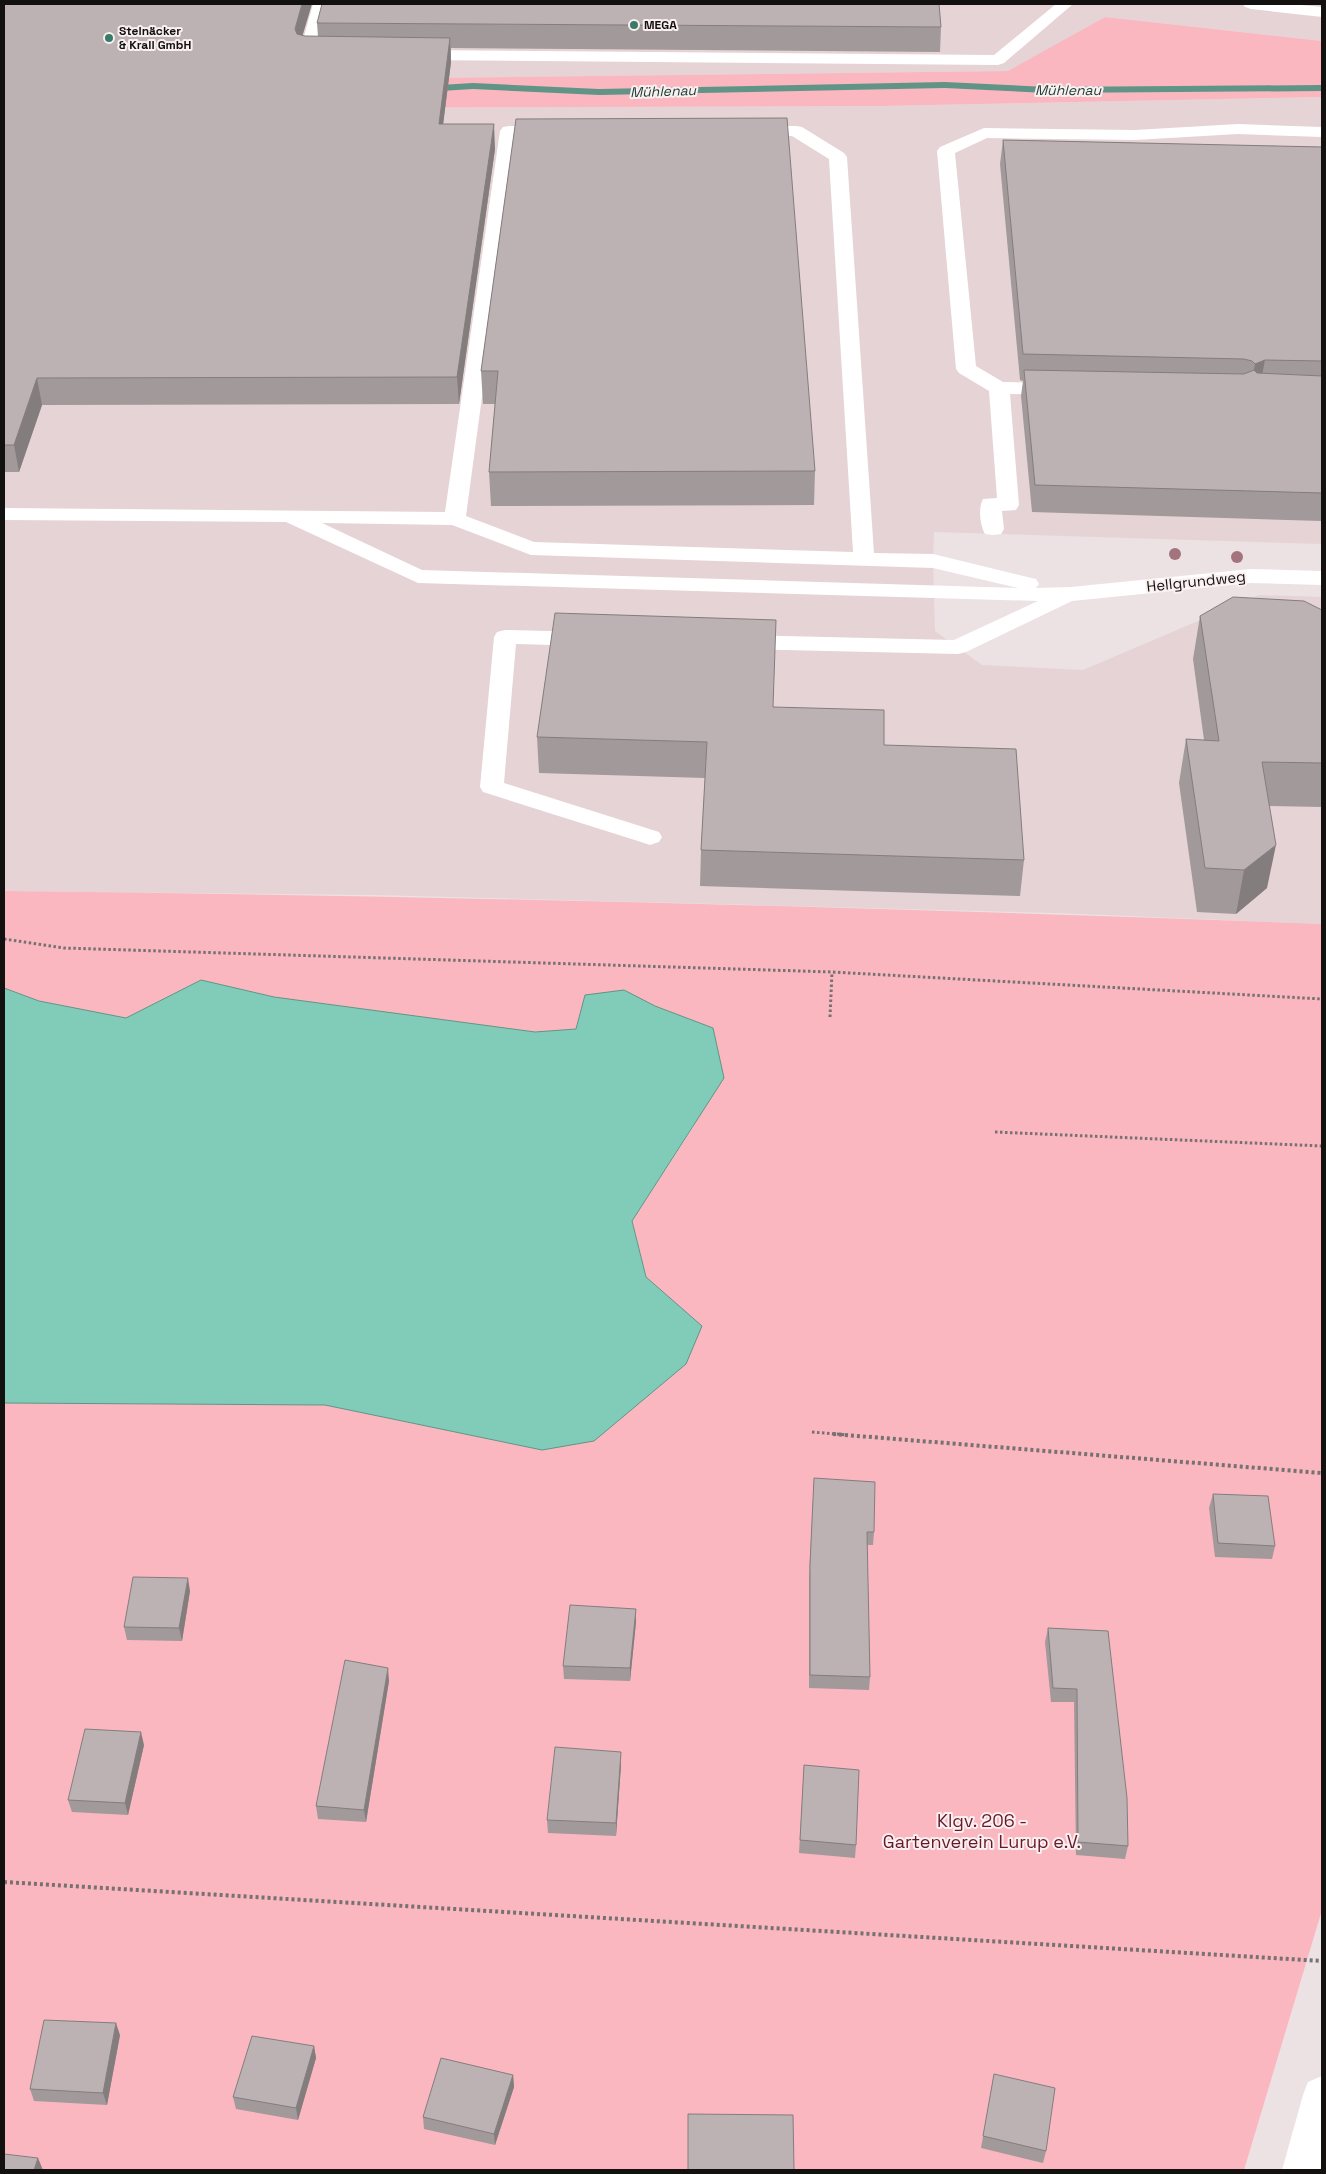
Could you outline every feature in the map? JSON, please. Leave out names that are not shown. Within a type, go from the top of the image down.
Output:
[{"type":"street","points":[[321,4],[307,54],[346,55]]},
{"type":"street","points":[[395,55],[998,60],[1065,4]]},
{"type":"street","points":[[1251,4],[1322,12]]},
{"type":"street","points":[[1076,390],[999,388],[966,369],[946,151],[984,133],[1135,135],[1238,129],[1322,132]]},
{"type":"street","points":[[455,518],[508,131],[568,131]]},
{"type":"street","points":[[737,131],[796,131],[838,157],[864,558]]},
{"type":"street","points":[[993,529],[991,504],[1008,505],[999,388]]},
{"type":"street","points":[[4,514],[455,518],[531,548],[933,561],[1071,594]]},
{"type":"street","points":[[290,516],[418,576],[989,594],[1071,594]]},
{"type":"street","name":"Hellgrundweg","points":[[1071,594],[1251,576],[1322,578]]},
{"type":"street","points":[[721,642],[958,647],[1071,594]]},
{"type":"street","points":[[613,639],[505,637],[492,787],[650,837]]},
{"type":"street","points":[[1301,2170],[1322,2095]]},
{"type":"path","points":[[4,939],[64,948],[832,972],[1322,999]]},
{"type":"path","points":[[830,1017],[832,972]]},
{"type":"path","points":[[995,1132],[1322,1146]]},
{"type":"path","points":[[812,1432],[1322,1473]]},
{"type":"path","points":[[4,1882],[1322,1961]]},
{"type":"shaded area","points":[[4,4],[1322,4],[1322,41],[1105,17],[1009,71],[265,80]]},
{"type":"shaded area","points":[[1322,97],[1322,544],[934,532],[933,561],[935,631],[982,665],[1083,670],[1259,595],[1322,597],[1322,924],[1056,913],[374,895],[4,891],[4,109],[881,106]]},
{"type":"shaded area","points":[[201,980],[274,997],[535,1032],[576,1029],[585,995],[624,990],[655,1006],[713,1028],[724,1078],[632,1221],[646,1277],[702,1326],[686,1364],[594,1441],[542,1450],[325,1405],[4,1403],[4,988],[39,1001],[126,1018]]},
{"type":"green space","points":[[1105,17],[1322,41],[1322,97],[881,106],[4,109],[4,83],[1008,71]]},
{"type":"green space","name":"Klgv. 206 - Gartenverein Lurup e.V.","points":[[4,891],[663,903],[993,912],[1322,924],[1322,1910],[1244,2170],[4,2170],[4,1403],[325,1405],[542,1450],[701,1326],[646,1277],[632,1221],[694,1126],[655,1006],[624,990],[576,1029],[535,1032],[274,997],[201,980],[126,1018],[39,1001],[4,988]]},
{"type":"building","points":[[4,4],[302,4],[295,29],[297,34],[305,36],[450,38],[439,124],[494,124],[457,377],[37,378],[14,445],[4,445]]},
{"type":"building","points":[[322,4],[939,4],[941,27],[317,23]]},
{"type":"building","points":[[787,118],[815,471],[489,472],[498,371],[481,371],[516,119]]},
{"type":"building","points":[[1003,140],[1322,147],[1322,361],[1265,360],[1255,364],[1244,359],[1023,354]]},
{"type":"building","points":[[1024,370],[1244,374],[1254,370],[1257,373],[1322,376],[1322,493],[1035,485]]},
{"type":"building","points":[[1233,597],[1304,601],[1322,610],[1322,763],[1262,762],[1276,845],[1244,870],[1205,868],[1186,739],[1219,741],[1200,616]]},
{"type":"building","points":[[555,613],[776,620],[773,707],[884,710],[884,745],[1016,749],[1024,860],[701,850],[707,742],[537,737]]},
{"type":"building","points":[[814,1478],[875,1482],[874,1532],[867,1532],[870,1677],[810,1675],[810,1565]]},
{"type":"building","points":[[1213,1494],[1268,1496],[1275,1546],[1218,1543]]},
{"type":"building","points":[[133,1577],[188,1578],[179,1628],[124,1627]]},
{"type":"building","points":[[570,1605],[636,1609],[630,1668],[563,1666]]},
{"type":"building","points":[[1048,1628],[1108,1631],[1127,1798],[1128,1846],[1078,1842],[1077,1689],[1053,1688]]},
{"type":"building","points":[[345,1660],[388,1668],[364,1810],[316,1806]]},
{"type":"building","points":[[85,1729],[141,1732],[125,1803],[68,1800]]},
{"type":"building","points":[[555,1747],[621,1752],[616,1823],[547,1820]]},
{"type":"building","points":[[804,1765],[859,1770],[856,1845],[800,1840]]},
{"type":"building","points":[[44,2020],[116,2023],[103,2093],[30,2089]]},
{"type":"building","points":[[252,2036],[314,2046],[296,2108],[233,2097]]},
{"type":"building","points":[[441,2058],[513,2075],[494,2134],[423,2117]]},
{"type":"building","points":[[994,2074],[1055,2088],[1046,2151],[983,2136]]},
{"type":"building","points":[[688,2114],[793,2115],[794,2170],[688,2170]]},
{"type":"building","points":[[4,2154],[38,2158],[34,2170],[4,2170]]},
{"type":"waterway","name":"Mühlenau","points":[[424,89],[473,86],[599,92],[945,85],[1047,90],[1322,88]]},
{"type":"place","name":"MEGA","points":[[634,25]]},
{"type":"place","name":"Steinäcker & Krall GmbH","points":[[109,38]]}]
